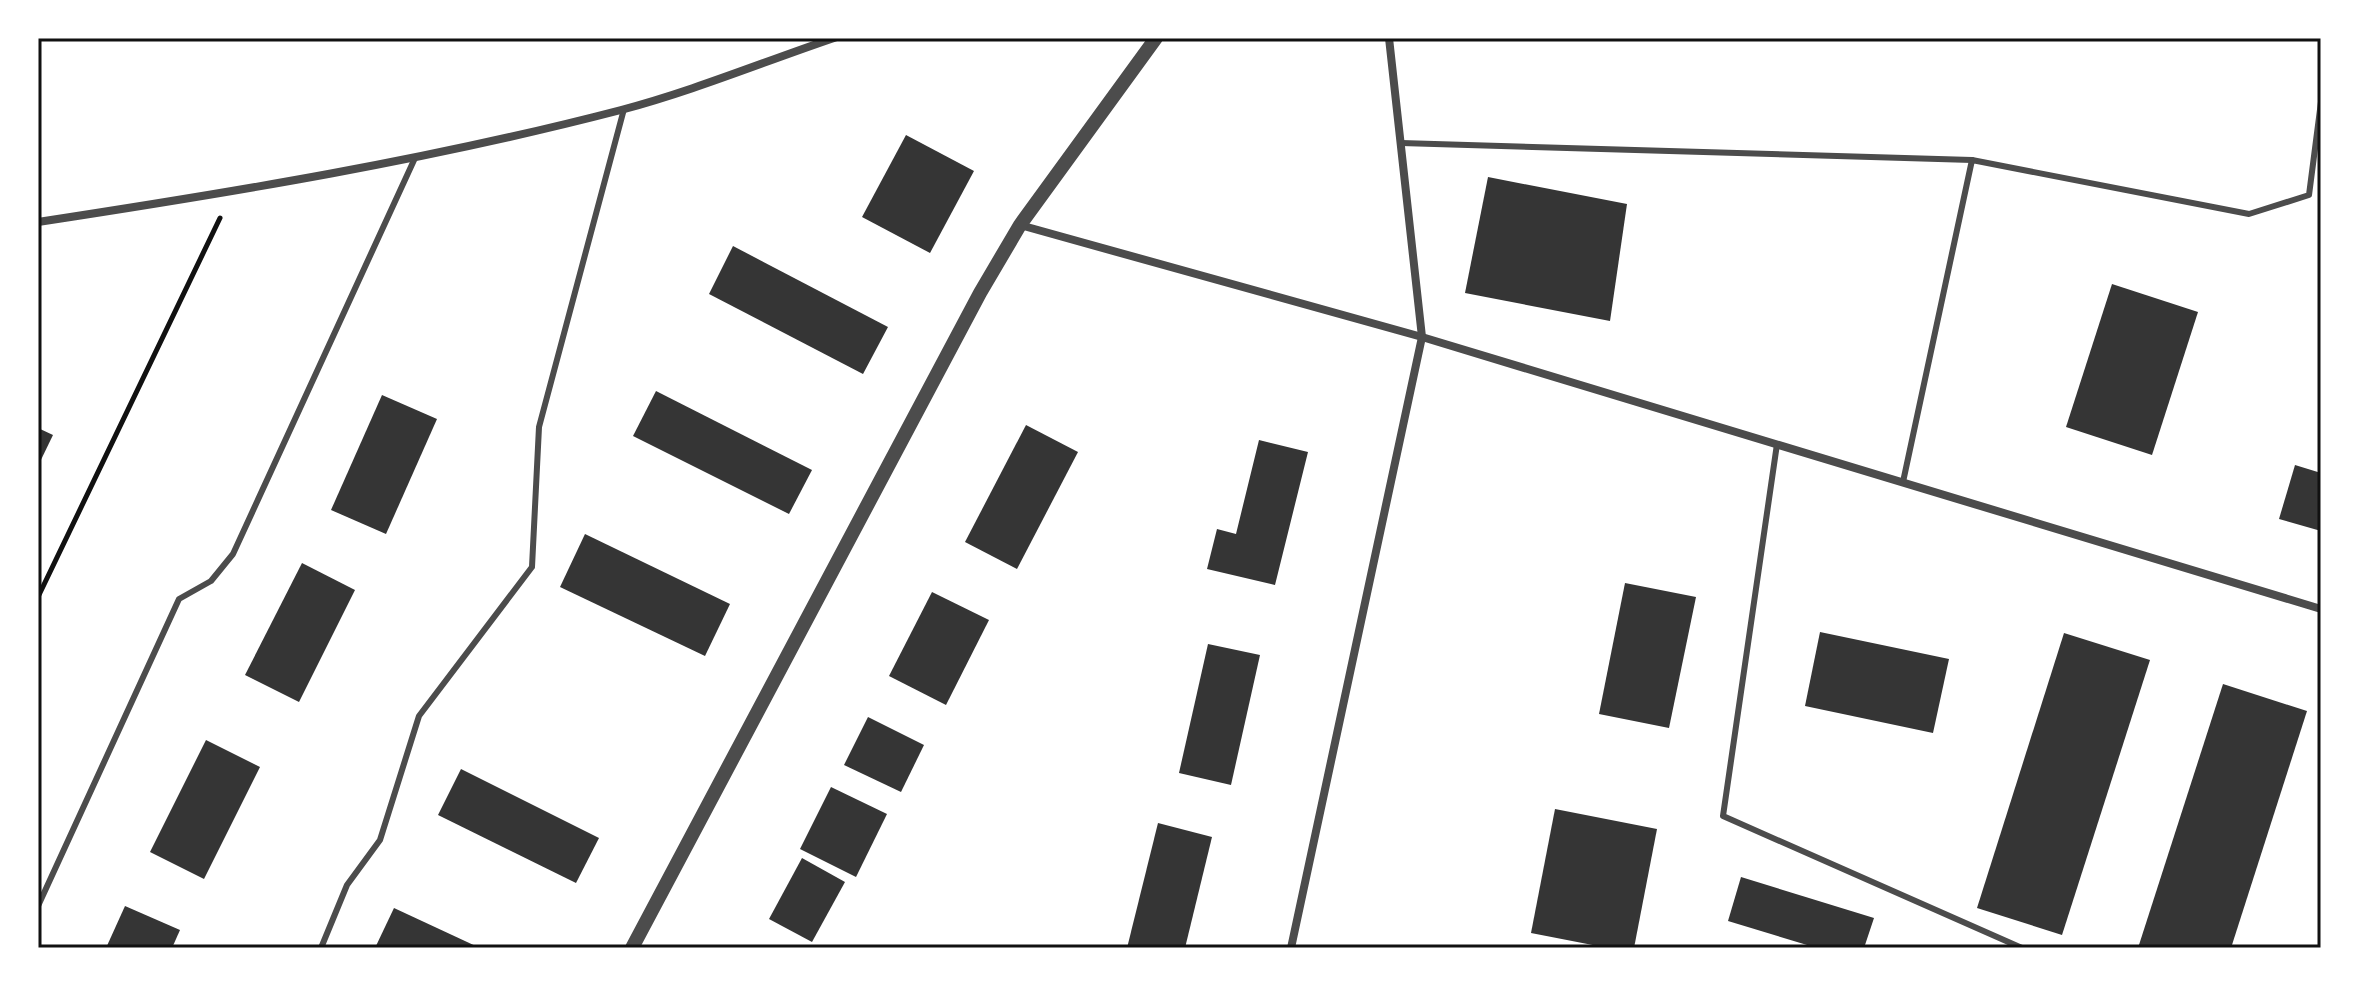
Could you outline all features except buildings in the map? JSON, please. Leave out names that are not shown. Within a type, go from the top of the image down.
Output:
[{"type":"street","points":[[38,222],[232,192],[415,158],[624,109],[834,38]]},
{"type":"street","points":[[632,948],[980,293],[1020,225],[1156,38]]},
{"type":"street","points":[[1291,948],[1422,337],[1389,38]]},
{"type":"street","points":[[1020,225],[1422,337],[2321,609]]},
{"type":"lane","points":[[1401,143],[1972,160],[2249,214],[2309,195],[2321,102]]},
{"type":"lane","points":[[321,948],[347,885],[380,840],[419,716],[532,567],[539,427],[624,109]]},
{"type":"lane","points":[[38,906],[179,599],[211,581],[233,554],[415,158]]},
{"type":"lane","points":[[1903,482],[1972,160]]},
{"type":"lane","points":[[1777,444],[1723,816],[2022,948]]},
{"type":"path","points":[[38,597],[232,192]]}]
